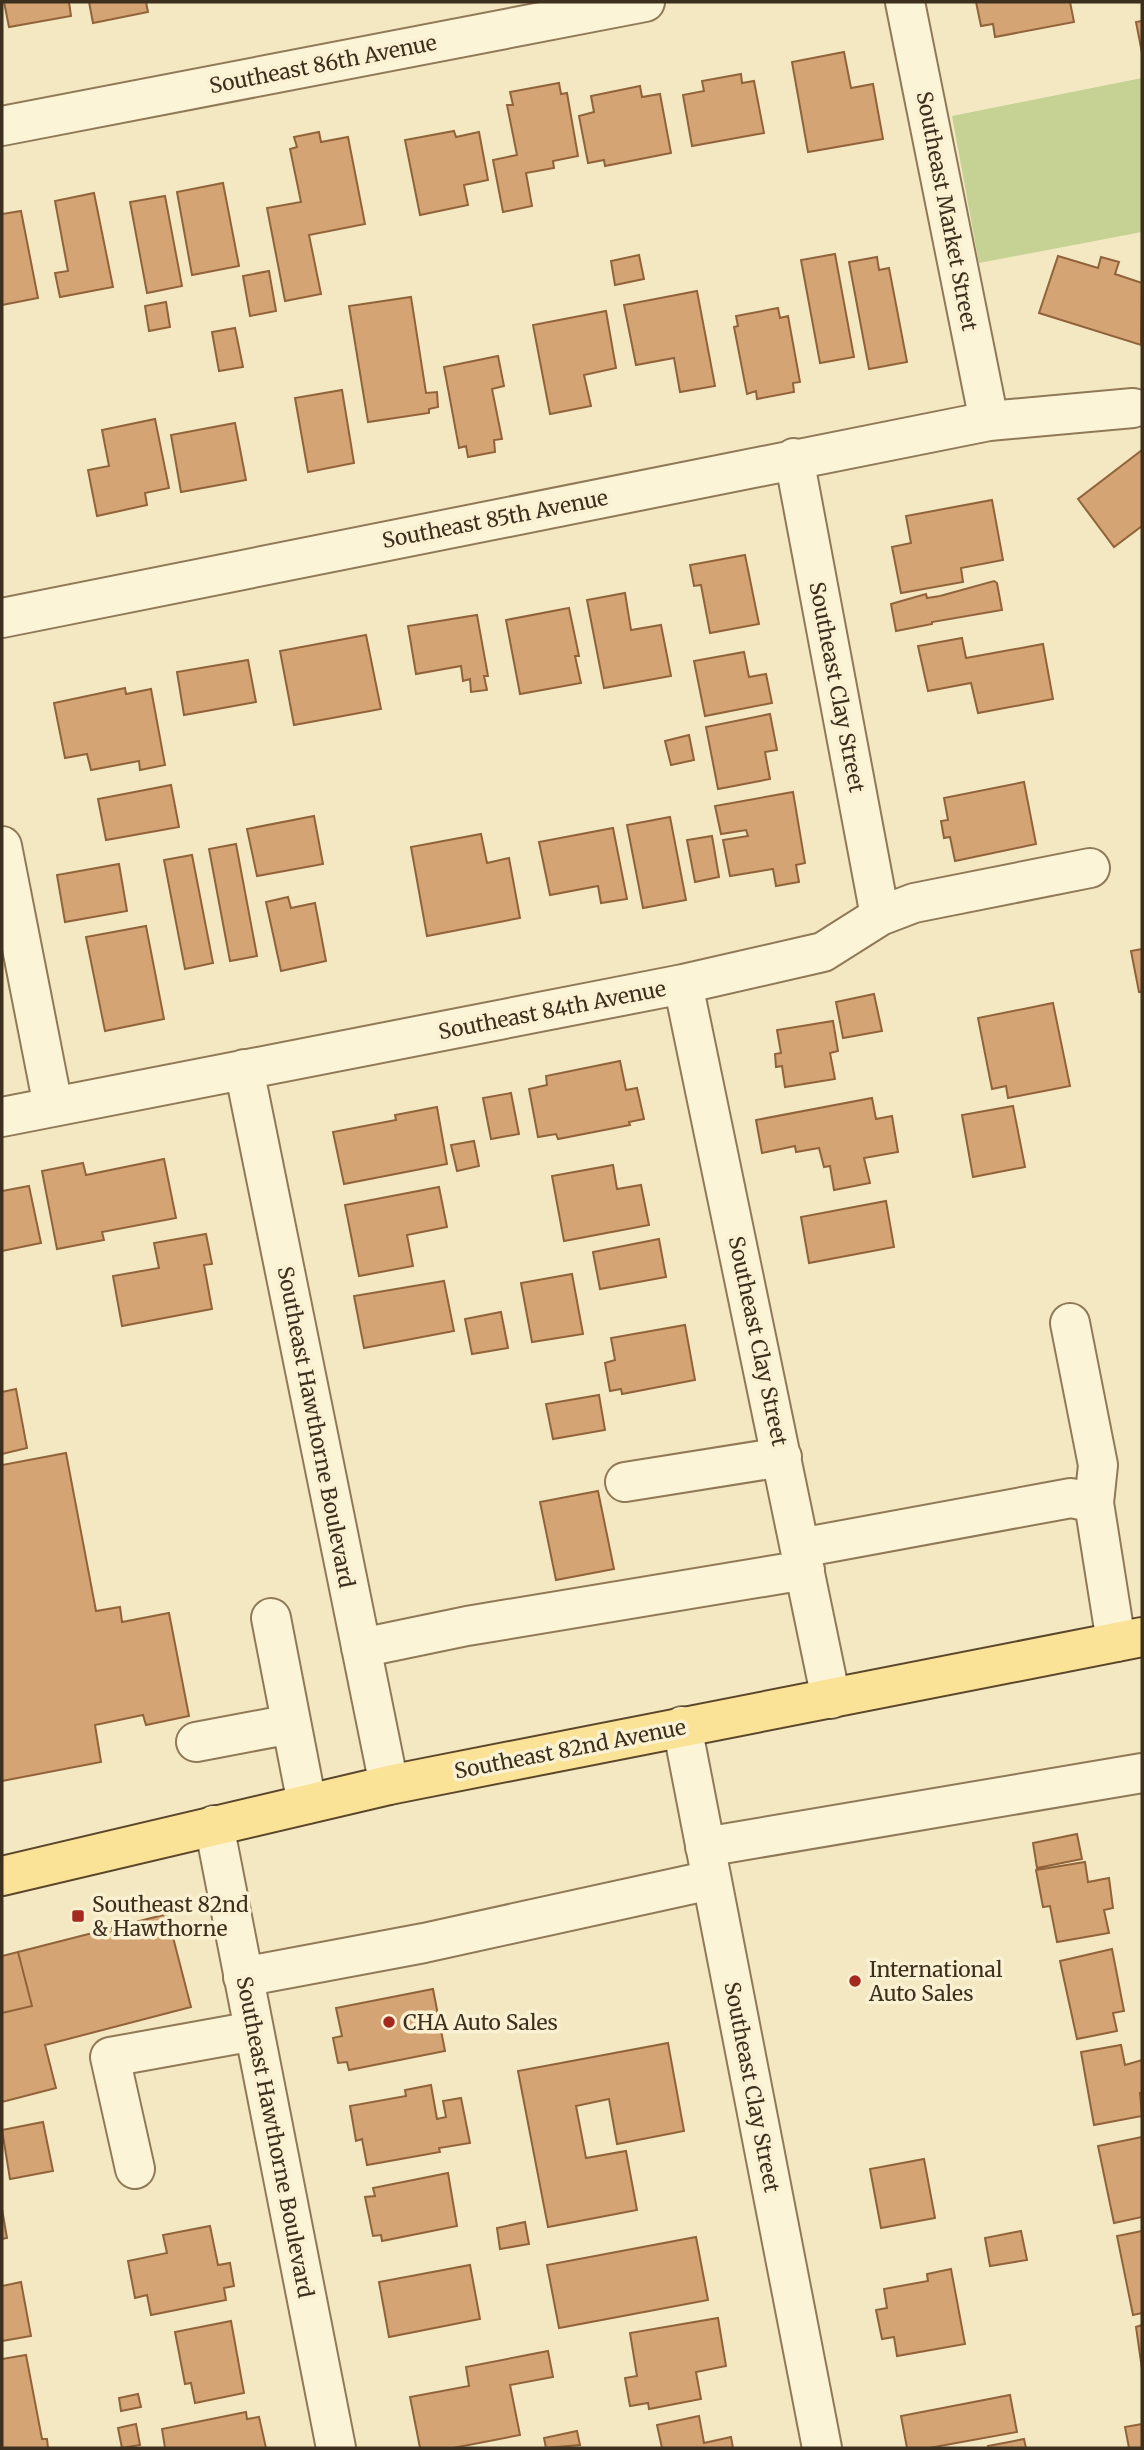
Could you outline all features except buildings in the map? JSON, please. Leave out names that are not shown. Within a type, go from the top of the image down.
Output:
[{"type":"main road","name":"Southeast 82nd Avenue","points":[[2,1877],[389,1785],[1129,1639]]},
{"type":"street","name":"Southeast 86th Avenue","points":[[2,126],[645,2]]},
{"type":"street","name":"Southeast Market Street","points":[[905,2],[989,421]]},
{"type":"street","name":"Southeast 85th Avenue","points":[[2,618],[989,421],[1133,408]]},
{"type":"street","name":"Southeast Clay Street","points":[[794,458],[880,916]]},
{"type":"street","points":[[2,846],[53,1106]]},
{"type":"street","name":"Southeast 84th Avenue","points":[[2,1117],[683,984],[823,952],[880,916],[914,902],[1090,869]]},
{"type":"street","name":"Southeast Clay Street","points":[[683,984],[831,1699]]},
{"type":"street","name":"Southeast Hawthorne Boulevard","points":[[244,1069],[389,1785]]},
{"type":"street","points":[[1070,1323],[1098,1465],[1094,1503],[1129,1639]]},
{"type":"street","points":[[625,1482],[782,1457]]},
{"type":"street","points":[[361,1648],[802,1559],[1071,1498],[1094,1503]]},
{"type":"street","points":[[271,1618],[307,1804]]},
{"type":"street","points":[[196,1742],[291,1724]]},
{"type":"street","name":"Southeast Clay Street","points":[[682,1726],[822,2448]]},
{"type":"street","points":[[243,1977],[424,1943],[708,1863],[1142,1773]]},
{"type":"street","name":"Southeast Hawthorne Boulevard","points":[[214,1825],[336,2448]]},
{"type":"street","points":[[135,2169],[110,2057],[254,2031]]},
{"type":"green space","points":[[1142,78],[1142,232],[979,263],[952,116]]},
{"type":"place","name":"Southeast 82nd & Hawthorne","points":[[78,1916]]},
{"type":"place","name":"International Auto Sales","points":[[855,1981]]},
{"type":"place","name":"CHA Auto Sales","points":[[389,2022]]}]
